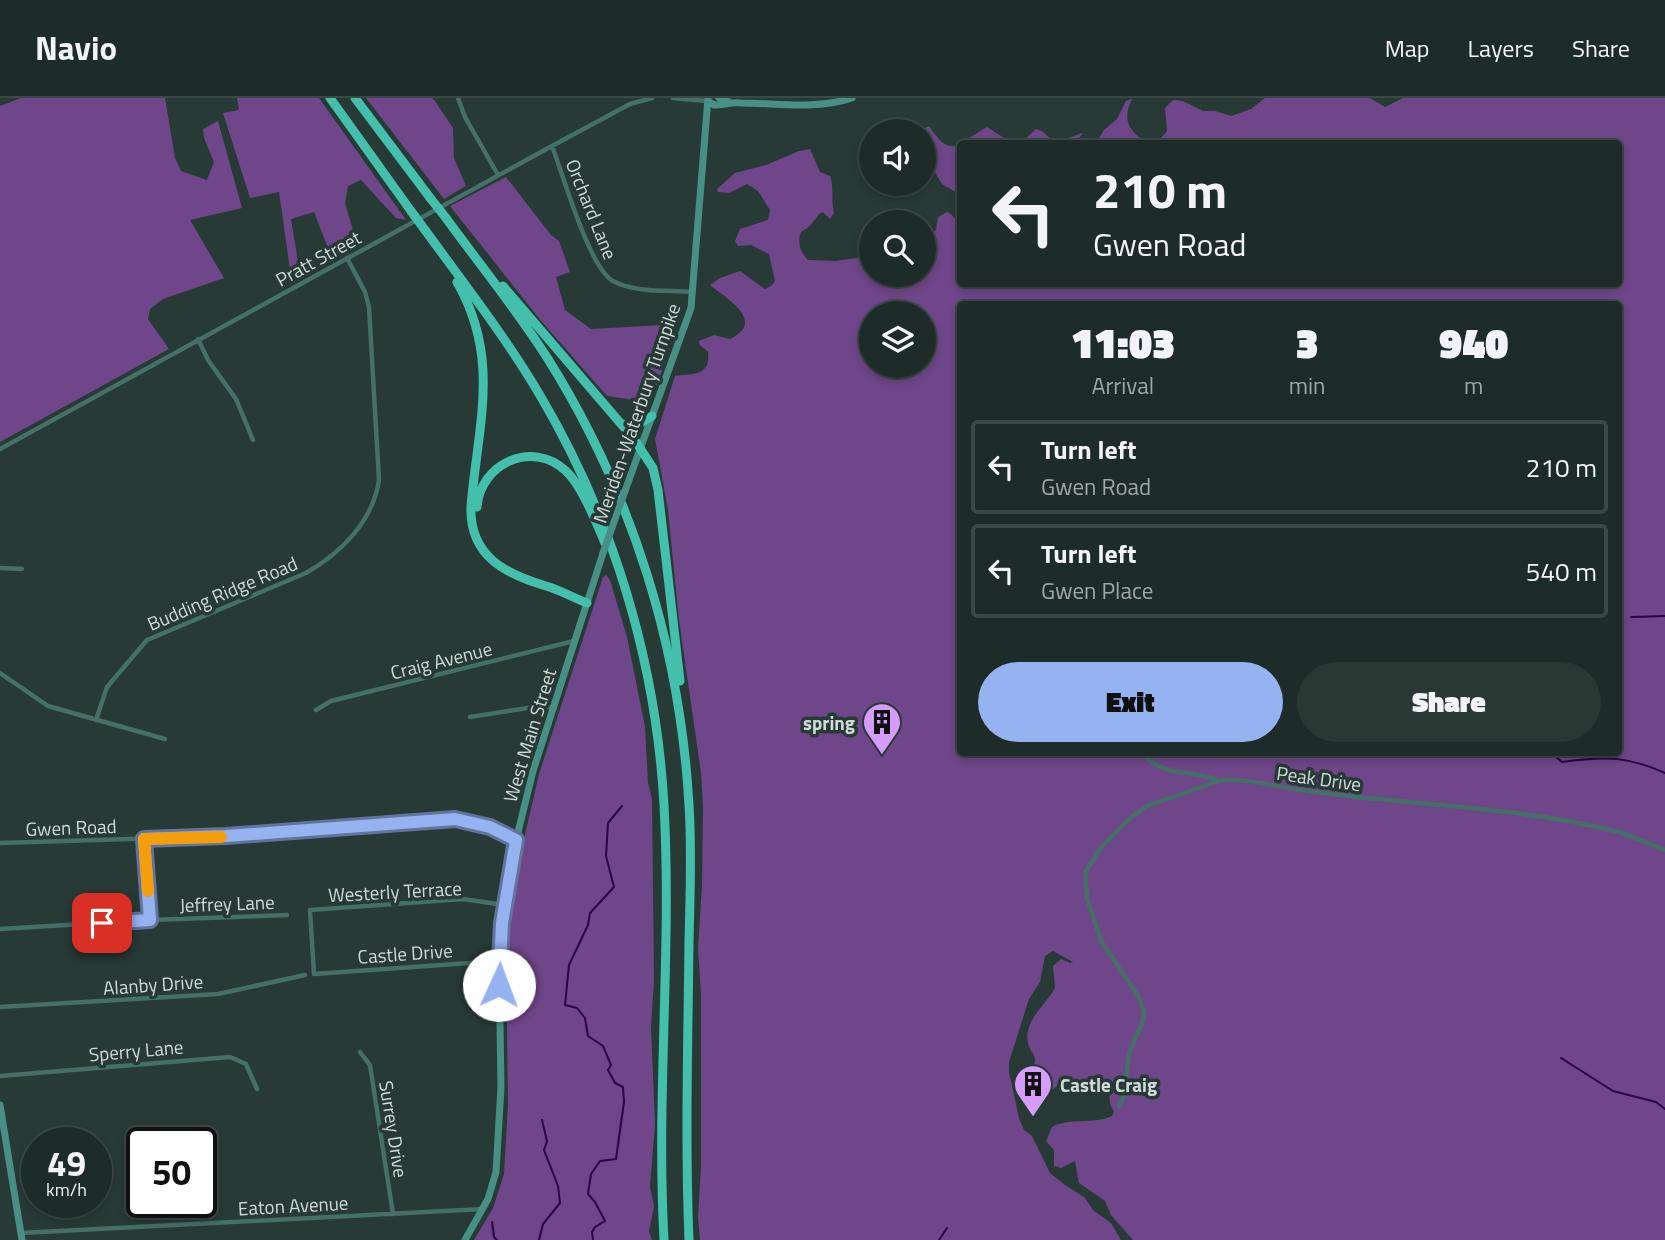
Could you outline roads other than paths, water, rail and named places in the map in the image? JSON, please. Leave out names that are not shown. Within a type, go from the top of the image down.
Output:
[{"type":"highway","points":[[330,98],[511,349],[548,408],[590,491],[624,582],[649,683],[659,741],[665,811],[664,1240]]},
{"type":"highway","points":[[355,98],[522,321],[548,360],[581,416],[610,477],[638,547],[657,609],[672,668],[682,728],[690,835],[689,1240]]},
{"type":"highway","points":[[461,239],[473,249],[621,423],[640,448],[656,477],[683,705],[682,728]]},
{"type":"highway","points":[[435,244],[469,305],[483,353],[484,392],[471,511],[474,530],[482,548],[497,565],[537,585],[544,585]]},
{"type":"highway","points":[[621,423],[636,426],[652,416]]},
{"type":"highway","points":[[587,604],[516,570],[498,558],[485,541],[478,523],[477,502],[485,481],[500,466],[520,457],[548,460],[567,472],[624,582]]},
{"type":"main road","points":[[719,98],[729,102]]},
{"type":"main road","points":[[710,99],[714,105],[729,102],[792,105],[836,103],[852,98]]},
{"type":"main road","name":"Meriden-Waterbury Turnpike","points":[[572,650],[603,553],[685,328],[693,292],[710,99]]},
{"type":"main road","name":"West Main Street","points":[[465,1240],[484,1209],[495,1181],[500,1115],[499,961],[504,905],[527,794],[572,650]]},
{"type":"main road","points":[[0,1105],[21,1236]]},
{"type":"street","points":[[458,98],[465,117],[498,175]]},
{"type":"street","name":"Pratt Street","points":[[0,449],[498,175],[631,104],[652,98]]},
{"type":"street","points":[[673,98],[710,99]]},
{"type":"street","name":"Orchard Lane","points":[[552,146],[592,254],[604,275],[611,281],[629,286],[693,292]]},
{"type":"street","name":"Budding Ridge Road","points":[[96,720],[104,692],[147,640],[306,573],[354,534],[366,519],[375,501],[379,480],[369,307],[365,292],[347,258]]},
{"type":"street","points":[[198,339],[208,360],[236,399],[253,440]]},
{"type":"street","points":[[0,568],[22,569]]},
{"type":"street","name":"Craig Avenue","points":[[316,710],[331,701],[575,640]]},
{"type":"street","points":[[0,673],[48,706],[165,739]]},
{"type":"street","points":[[470,717],[524,708],[554,707]]},
{"type":"street","points":[[1144,756],[1164,770],[1216,779]]},
{"type":"street","name":"Peak Drive","points":[[1119,1106],[1124,1096],[1129,1053],[1142,1024],[1144,1012],[1138,996],[1101,941],[1087,898],[1084,873],[1099,850],[1128,820],[1147,806],[1210,784],[1216,779],[1238,780],[1334,795],[1530,816],[1616,832],[1665,850]]},
{"type":"street","name":"Gwen Road","points":[[0,844],[226,836],[455,819],[490,827],[516,840]]},
{"type":"street","points":[[144,839],[150,920]]},
{"type":"street","name":"Westerly Terrace","points":[[314,974],[310,910],[463,899],[504,905]]},
{"type":"street","name":"Jeffrey Lane","points":[[0,929],[287,915]]},
{"type":"street","name":"Castle Drive","points":[[314,974],[499,961]]},
{"type":"street","name":"Alanby Drive","points":[[0,1007],[218,994],[305,975]]},
{"type":"street","name":"Surrey Drive","points":[[360,1052],[370,1065],[393,1214]]},
{"type":"street","name":"Sperry Lane","points":[[0,1076],[230,1057],[246,1064],[257,1089]]},
{"type":"street","name":"Eaton Avenue","points":[[21,1236],[484,1209]]},
{"type":"waterway","points":[[1631,617],[1665,616]]},
{"type":"waterway","points":[[1551,756],[1562,762],[1602,758],[1627,760],[1665,773]]},
{"type":"waterway","points":[[593,1240],[592,1232],[595,1227],[605,1221],[588,1194],[591,1174],[600,1161],[616,1159],[624,1102],[623,1087],[615,1083],[608,1070],[611,1065],[603,1046],[588,1036],[585,1018],[577,1008],[565,1005],[569,965],[588,925],[590,913],[614,887],[606,856],[608,823],[622,806]]},
{"type":"waterway","points":[[1561,1058],[1613,1091],[1656,1102],[1665,1109]]},
{"type":"waterway","points":[[539,1240],[543,1224],[560,1203],[558,1186],[544,1150],[547,1141],[542,1120]]},
{"type":"waterway","points":[[492,1222],[497,1240]]},
{"type":"waterway","points":[[939,1240],[947,1228]]},
{"type":"place","name":"spring","points":[[882,756]]},
{"type":"place","name":"Castle Craig","points":[[1033,1118]]}]
